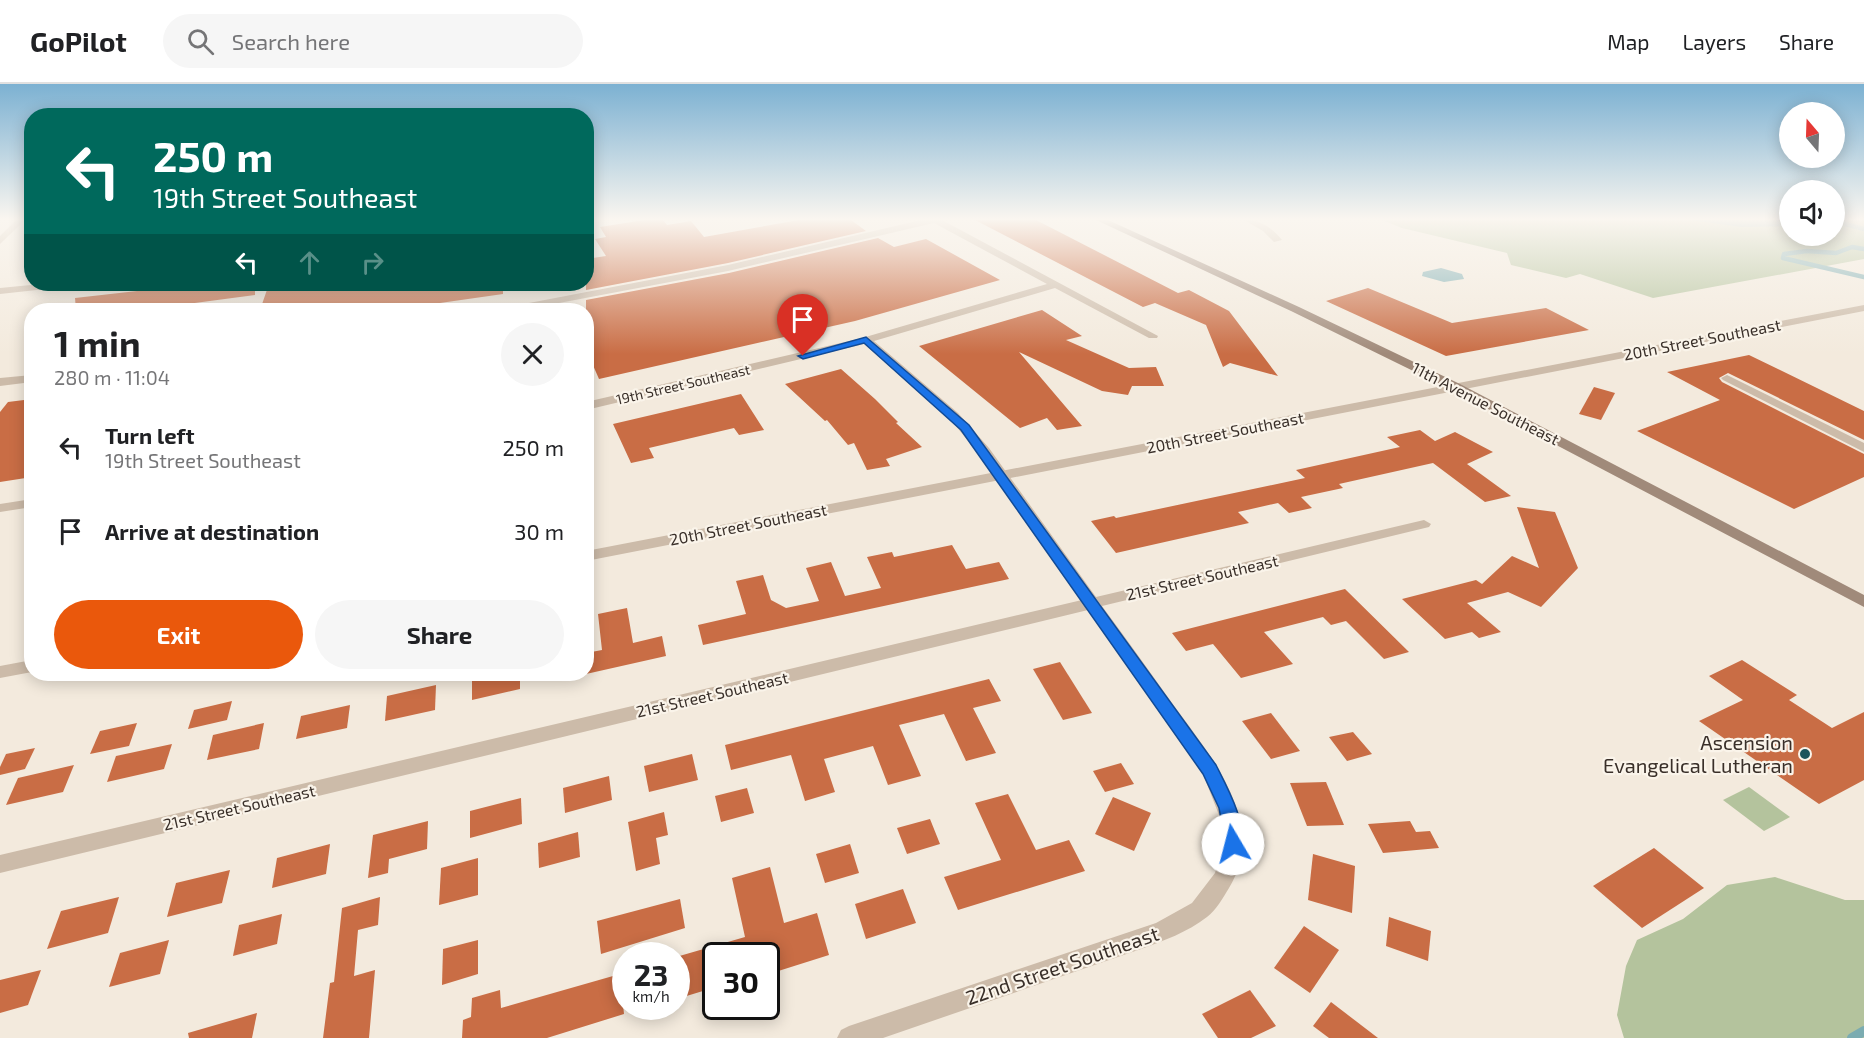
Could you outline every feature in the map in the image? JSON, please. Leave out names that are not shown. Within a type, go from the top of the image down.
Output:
[{"type":"main road","name":"11th Avenue Southeast","points":[[1198,265],[1456,387],[1864,602]]},
{"type":"street","points":[[545,303],[743,265]]},
{"type":"street","points":[[1020,265],[1153,336]]},
{"type":"street","name":"19th Street Southeast","points":[[594,404],[866,340],[1057,284]]},
{"type":"street","points":[[0,291],[24,288]]},
{"type":"street","name":"20th Street Southeast","points":[[594,554],[1864,308]]},
{"type":"street","points":[[866,340],[965,428],[1001,474],[1091,603]]},
{"type":"street","points":[[1727,378],[1864,448]]},
{"type":"street","points":[[0,382],[24,379]]},
{"type":"street","points":[[0,508],[24,504]]},
{"type":"street","name":"21st Street Southeast","points":[[0,864],[1424,524]]},
{"type":"street","name":"22nd Street Southeast","points":[[849,1038],[1142,939],[1176,925],[1202,908],[1230,866],[1233,844],[1228,808],[1210,770],[1091,603]]},
{"type":"street","points":[[0,672],[24,668]]},
{"type":"green space","points":[[1511,265],[1834,265],[1653,298],[1580,274],[1566,278]]},
{"type":"green space","points":[[1749,787],[1790,817],[1764,831],[1723,800]]},
{"type":"green space","points":[[1775,877],[1845,900],[1864,900],[1864,1038],[1624,1038],[1617,1015],[1626,966],[1637,940],[1683,919],[1727,885]]},
{"type":"water","points":[[1441,268],[1462,274],[1464,279],[1444,282],[1422,276],[1423,272]]},
{"type":"building","points":[[594,265],[720,265],[594,288]]},
{"type":"building","points":[[765,265],[972,265],[1000,280],[855,321],[599,379],[594,368],[594,303],[586,303],[586,300]]},
{"type":"building","points":[[1061,265],[1123,265],[1178,293],[1189,290],[1229,311],[1278,376],[1230,363],[1223,367],[1206,325],[1155,303],[1143,307]]},
{"type":"building","points":[[1368,288],[1452,323],[1546,308],[1589,330],[1446,356],[1326,301]]},
{"type":"building","points":[[137,291],[255,291],[255,295],[195,303],[75,303],[75,298]]},
{"type":"building","points":[[267,291],[503,291],[503,294],[440,303],[262,303]]},
{"type":"building","points":[[1042,310],[1082,336],[1066,340],[1129,368],[1156,367],[1164,386],[1132,386],[1128,395],[1102,391],[1019,352],[1082,426],[1057,430],[1047,418],[1020,428],[919,346]]},
{"type":"building","points":[[1749,355],[1864,411],[1864,440],[1728,373],[1719,378],[1722,382],[1864,454],[1864,477],[1794,509],[1637,431],[1720,400],[1667,372]]},
{"type":"building","points":[[841,369],[875,399],[922,447],[886,459],[890,466],[867,470],[854,443],[848,445],[827,420],[825,421],[785,384]]},
{"type":"building","points":[[1594,387],[1615,393],[1601,420],[1579,414]]},
{"type":"building","points":[[741,394],[764,430],[739,435],[734,428],[649,448],[654,458],[631,463],[613,424]]},
{"type":"building","points":[[24,400],[24,478],[0,482],[0,412],[8,402]]},
{"type":"building","points":[[1420,430],[1435,441],[1455,432],[1493,452],[1467,464],[1511,496],[1485,502],[1433,463],[1339,484],[1343,488],[1301,497],[1312,508],[1289,513],[1278,503],[1238,512],[1249,523],[1116,553],[1091,521],[1114,516],[1116,518],[1305,478],[1296,470],[1400,447],[1387,437]]},
{"type":"building","points":[[1517,507],[1555,512],[1578,568],[1541,607],[1508,592],[1467,603],[1501,632],[1479,638],[1472,632],[1445,639],[1402,599],[1476,580],[1482,584],[1512,556],[1539,568]]},
{"type":"building","points":[[952,545],[966,569],[999,562],[1009,579],[703,645],[698,625],[746,614],[736,581],[763,575],[771,600],[786,608],[819,601],[806,568],[831,562],[845,596],[881,588],[867,557],[892,552],[894,557]]},
{"type":"building","points":[[1345,589],[1409,652],[1384,659],[1346,621],[1331,625],[1323,617],[1264,632],[1293,664],[1241,678],[1213,644],[1186,651],[1172,633]]},
{"type":"building","points":[[627,608],[633,643],[662,636],[666,656],[594,672],[594,652],[602,650],[598,614]]},
{"type":"building","name":"Ascension Evangelical Lutheran","points":[[1742,660],[1797,695],[1789,700],[1832,728],[1864,712],[1864,780],[1819,804],[1699,721],[1743,700],[1709,676]]},
{"type":"building","points":[[1060,662],[1092,713],[1063,720],[1033,669]]},
{"type":"building","points":[[989,679],[1001,701],[973,708],[996,753],[966,761],[944,714],[899,725],[921,776],[888,785],[873,746],[824,759],[835,792],[805,801],[791,755],[731,770],[725,745]]},
{"type":"building","points":[[472,681],[520,681],[520,689],[472,700]]},
{"type":"building","points":[[436,685],[435,710],[385,721],[387,696]]},
{"type":"building","points":[[232,701],[227,720],[188,729],[194,710]]},
{"type":"building","points":[[350,705],[347,728],[296,739],[301,716]]},
{"type":"building","points":[[1271,713],[1300,751],[1271,759],[1242,721]]},
{"type":"building","points":[[137,723],[129,746],[90,754],[100,731]]},
{"type":"building","points":[[264,723],[259,749],[207,760],[213,735]]},
{"type":"building","points":[[1353,732],[1372,754],[1347,761],[1329,737]]},
{"type":"building","points":[[172,744],[164,769],[107,782],[116,756]]},
{"type":"building","points":[[35,748],[25,769],[0,775],[0,767],[6,754]]},
{"type":"building","points":[[692,754],[698,780],[649,792],[644,766]]},
{"type":"building","points":[[1121,763],[1134,784],[1105,792],[1093,771]]},
{"type":"building","points":[[74,765],[63,792],[6,805],[18,778]]},
{"type":"building","points":[[609,776],[612,800],[565,813],[563,788]]},
{"type":"building","points":[[1326,782],[1344,825],[1307,826],[1290,783]]},
{"type":"building","points":[[747,788],[754,813],[721,822],[715,796]]},
{"type":"building","points":[[1008,794],[1036,850],[1069,840],[1085,871],[958,910],[944,877],[1001,860],[975,803]]},
{"type":"building","points":[[1113,797],[1151,813],[1134,851],[1095,834]]},
{"type":"building","points":[[521,798],[522,824],[470,838],[470,811]]},
{"type":"building","points":[[664,812],[668,835],[656,838],[660,864],[636,871],[628,822]]},
{"type":"building","points":[[930,819],[940,844],[907,854],[897,828]]},
{"type":"building","points":[[428,821],[427,849],[389,859],[388,873],[368,878],[373,835]]},
{"type":"building","points":[[1410,821],[1416,832],[1430,831],[1439,848],[1383,853],[1368,824]]},
{"type":"building","points":[[578,832],[580,857],[539,868],[538,843]]},
{"type":"building","points":[[330,844],[326,874],[272,888],[277,858]]},
{"type":"building","points":[[850,844],[859,873],[825,883],[816,854]]},
{"type":"building","points":[[1654,848],[1704,888],[1642,928],[1593,886]]},
{"type":"building","points":[[1313,854],[1355,866],[1352,913],[1308,900]]},
{"type":"building","points":[[478,858],[478,895],[439,905],[441,868]]},
{"type":"building","points":[[770,867],[784,923],[817,913],[829,955],[780,970],[780,942],[728,942],[745,937],[732,878]]},
{"type":"building","points":[[230,870],[222,903],[167,917],[176,883]]},
{"type":"building","points":[[903,889],[916,923],[866,939],[855,904]]},
{"type":"building","points":[[119,897],[108,933],[47,949],[61,911]]},
{"type":"building","points":[[380,897],[378,925],[358,930],[354,976],[375,970],[369,1038],[323,1038],[330,983],[334,982],[342,908]]},
{"type":"building","points":[[680,899],[685,928],[640,942],[612,942],[612,951],[601,954],[597,921]]},
{"type":"building","points":[[282,914],[277,944],[233,956],[239,925]]},
{"type":"building","points":[[1389,917],[1431,931],[1428,961],[1386,946]]},
{"type":"building","points":[[1304,926],[1339,950],[1310,993],[1274,968]]},
{"type":"building","points":[[169,940],[160,974],[109,987],[120,953]]},
{"type":"building","points":[[478,940],[478,974],[442,985],[443,949]]},
{"type":"building","points":[[702,949],[702,991],[690,995],[690,953]]},
{"type":"building","points":[[41,970],[28,1005],[0,1013],[0,980]]},
{"type":"building","points":[[612,976],[612,1018],[547,1038],[462,1038],[463,1020],[471,1017],[472,998],[500,990],[501,1008]]},
{"type":"building","points":[[1250,990],[1276,1026],[1251,1038],[1218,1038],[1202,1014]]},
{"type":"building","points":[[1331,1002],[1378,1038],[1329,1038],[1313,1026]]},
{"type":"building","points":[[257,1013],[252,1038],[189,1038],[188,1033]]},
{"type":"waterway","points":[[1811,265],[1864,277]]},
{"type":"waterway","points":[[1852,1038],[1864,1031]]},
{"type":"place","name":"Ascension Evangelical Lutheran","points":[[1805,754]]},
{"type":"route","points":[[803,356],[866,340],[954,416],[974,438],[1210,770],[1228,808],[1233,844]]}]
